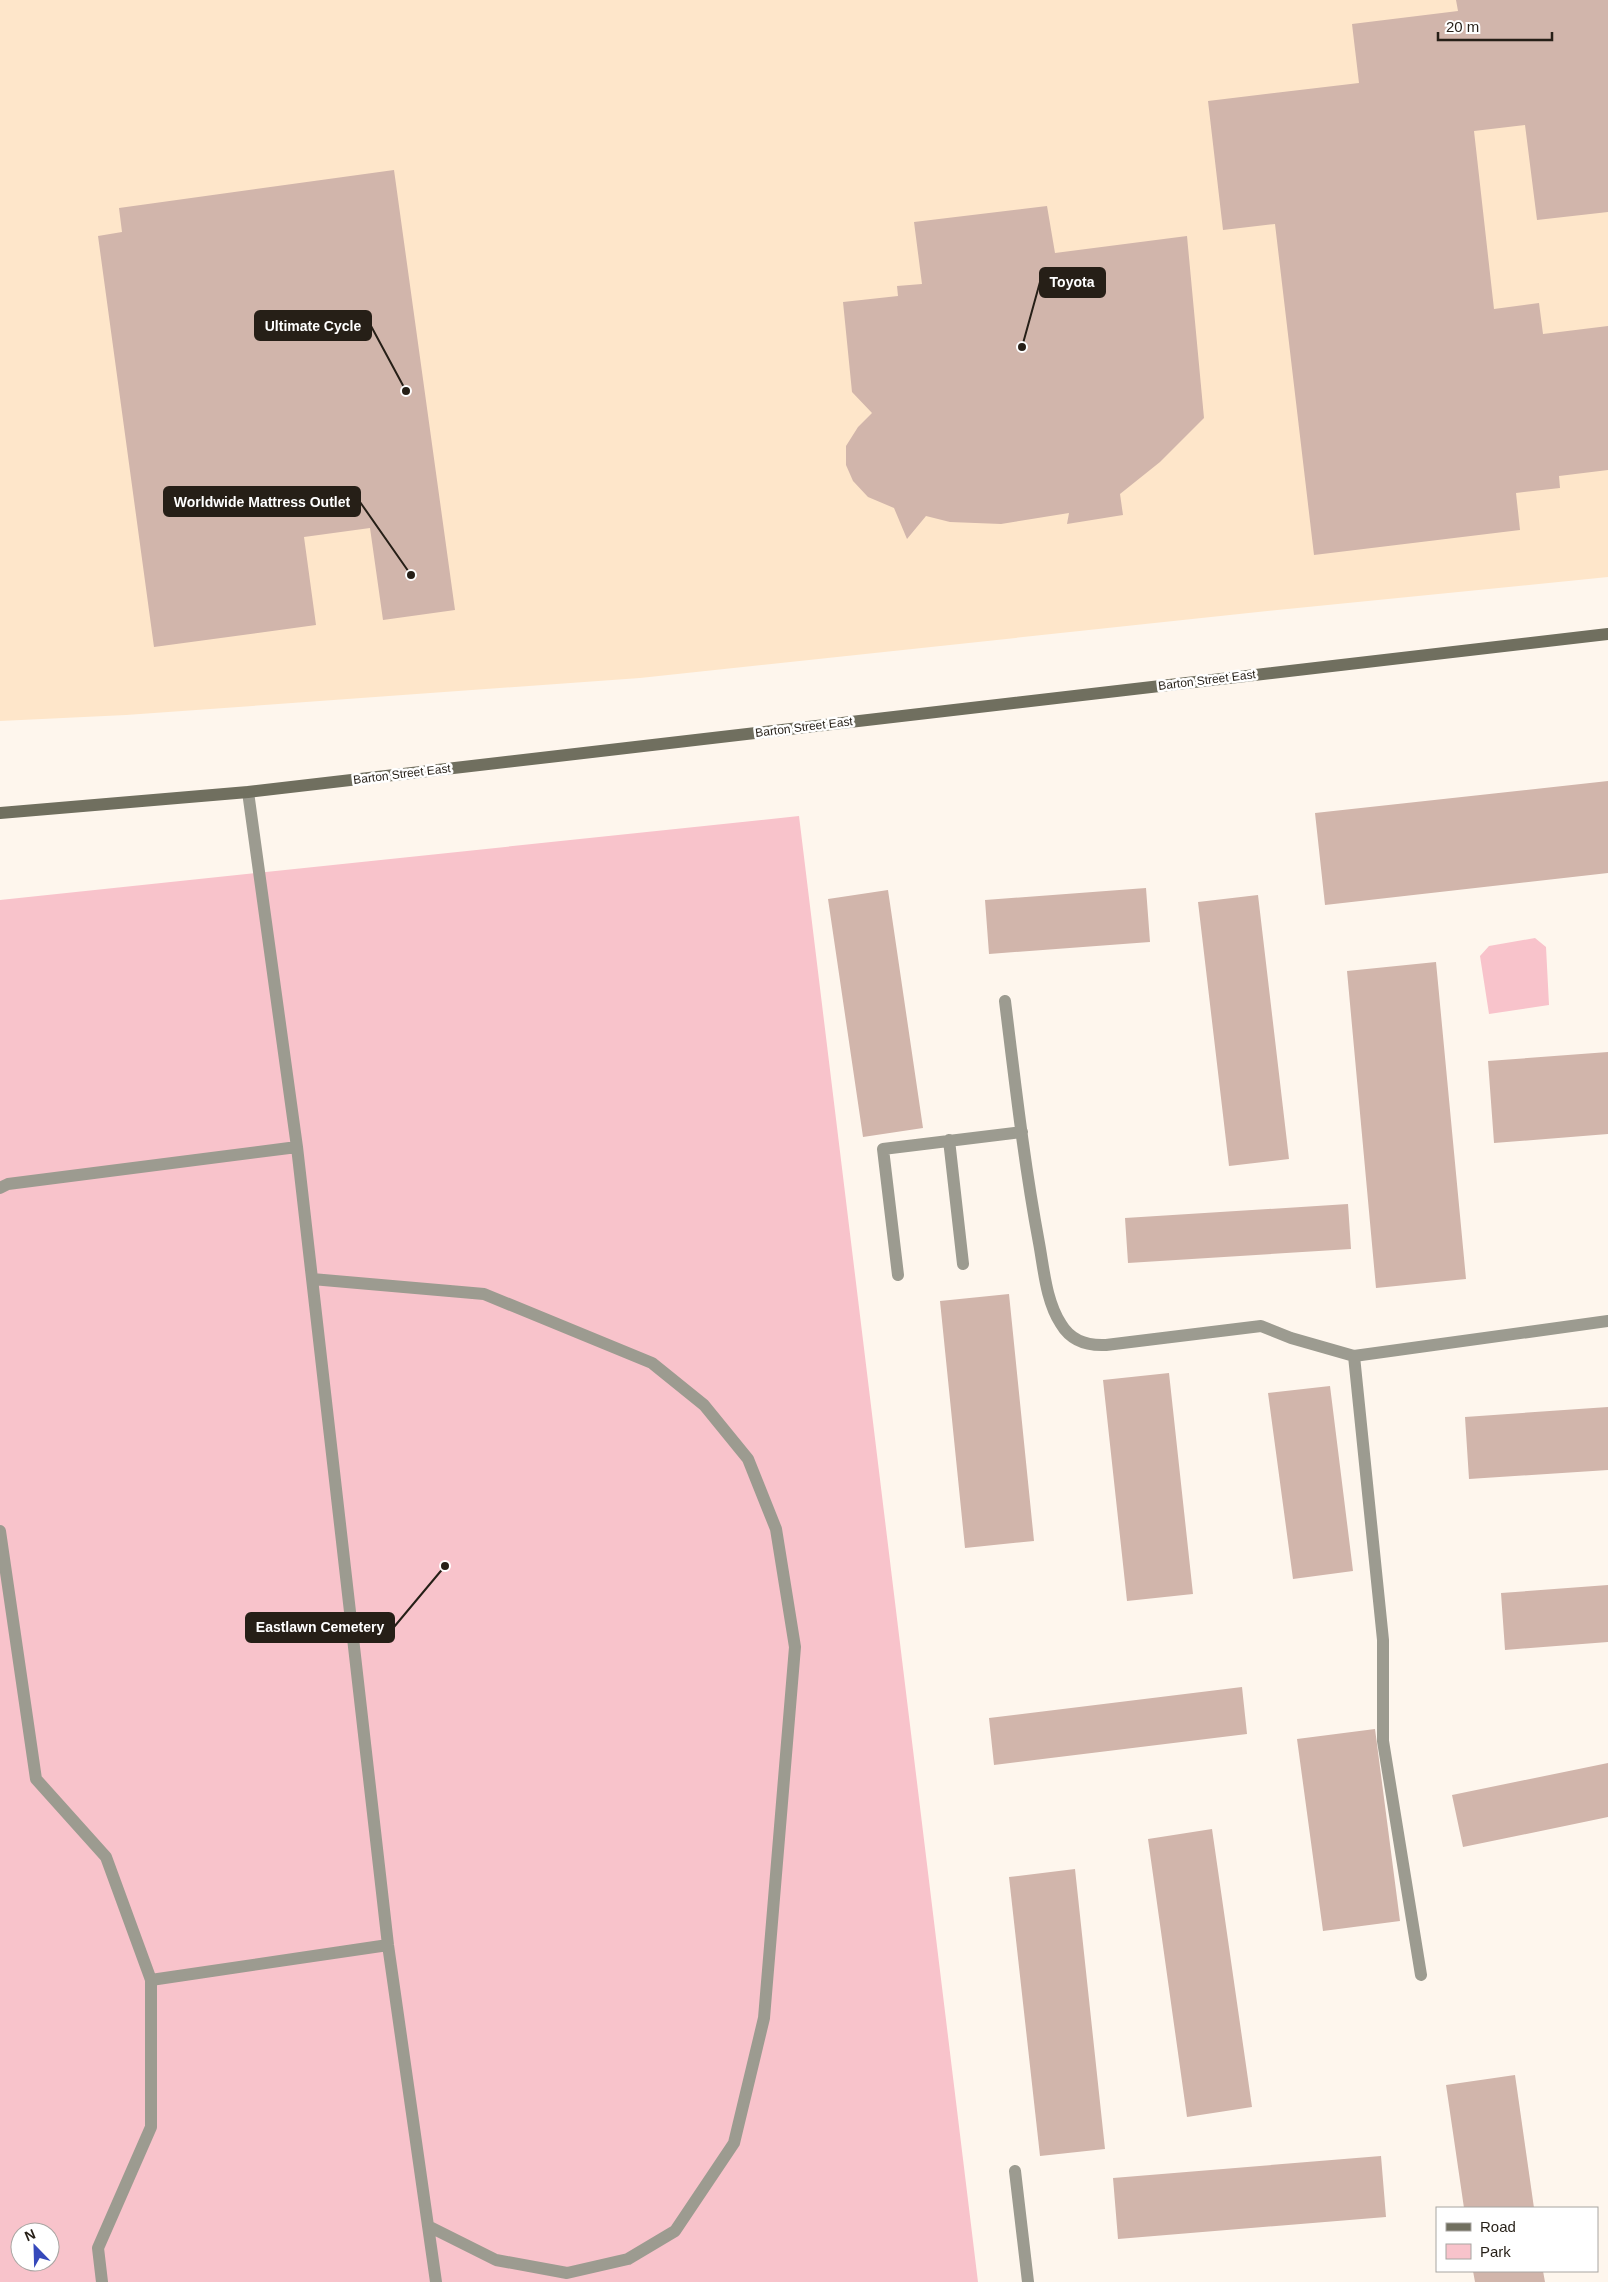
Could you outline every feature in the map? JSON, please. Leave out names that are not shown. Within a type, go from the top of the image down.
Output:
[{"type":"main road","name":"Barton Street East","points":[[0,813],[248,792],[1608,634]]},
{"type":"lane","points":[[248,792],[297,1147],[388,1945],[436,2282]]},
{"type":"lane","points":[[1005,1001],[1030,1198],[1048,1291],[1056,1314],[1072,1337],[1091,1345],[1106,1345],[1261,1326],[1291,1338],[1354,1356],[1608,1321]]},
{"type":"lane","points":[[898,1275],[883,1149],[1022,1132]]},
{"type":"lane","points":[[949,1140],[963,1264]]},
{"type":"lane","points":[[0,1188],[8,1184],[297,1147]]},
{"type":"lane","points":[[312,1279],[484,1294],[652,1363],[704,1404],[748,1460],[776,1529],[795,1647],[764,2018],[734,2143],[675,2231],[628,2259],[566,2273],[496,2260],[428,2226]]},
{"type":"lane","points":[[1354,1356],[1383,1640],[1383,1741],[1421,1975]]},
{"type":"lane","points":[[0,1531],[36,1780],[106,1857],[151,1980],[151,2127],[98,2248],[102,2282]]},
{"type":"lane","points":[[151,1980],[388,1945]]},
{"type":"lane","points":[[1015,2171],[1028,2282]]},
{"type":"shaded area","points":[[0,0],[1608,0],[1608,577],[1258,612],[640,678],[126,715],[0,721]]},
{"type":"green space","points":[[799,816],[978,2282],[0,2282],[0,900]]},
{"type":"green space","points":[[1535,938],[1546,947],[1549,1005],[1489,1014],[1480,956],[1489,946]]},
{"type":"building","points":[[1456,0],[1608,0],[1608,212],[1537,220],[1525,125],[1474,131],[1494,309],[1539,303],[1543,334],[1608,326],[1608,470],[1559,476],[1560,488],[1516,493],[1520,530],[1314,555],[1275,224],[1223,230],[1208,101],[1359,83],[1352,24],[1458,11]]},
{"type":"building","points":[[394,170],[455,610],[383,620],[370,528],[304,537],[316,625],[154,647],[98,236],[122,232],[119,208]]},
{"type":"building","points":[[1047,206],[1055,253],[1187,236],[1204,418],[1160,462],[1120,494],[1123,515],[1067,524],[1069,513],[1001,524],[950,522],[926,516],[907,539],[894,508],[868,497],[853,481],[846,465],[846,446],[858,427],[872,413],[852,392],[843,302],[898,296],[897,286],[922,284],[914,222]]},
{"type":"building","points":[[1608,781],[1608,873],[1325,905],[1315,813]]},
{"type":"building","points":[[1146,888],[1150,942],[989,954],[985,900]]},
{"type":"building","points":[[888,890],[923,1128],[863,1137],[828,899]]},
{"type":"building","points":[[1258,895],[1289,1159],[1229,1166],[1198,902]]},
{"type":"building","points":[[1436,962],[1466,1279],[1376,1288],[1347,971]]},
{"type":"building","points":[[1608,1052],[1608,1134],[1494,1143],[1488,1061]]},
{"type":"building","points":[[1348,1204],[1351,1249],[1128,1263],[1125,1218]]},
{"type":"building","points":[[1009,1294],[1034,1541],[965,1548],[940,1301]]},
{"type":"building","points":[[1169,1373],[1193,1594],[1127,1601],[1103,1380]]},
{"type":"building","points":[[1330,1386],[1353,1571],[1293,1579],[1268,1393]]},
{"type":"building","points":[[1608,1407],[1608,1470],[1469,1479],[1465,1417]]},
{"type":"building","points":[[1608,1585],[1608,1642],[1505,1650],[1501,1593]]},
{"type":"building","points":[[1242,1687],[1247,1734],[994,1765],[989,1718]]},
{"type":"building","points":[[1375,1729],[1400,1921],[1323,1931],[1297,1739]]},
{"type":"building","points":[[1608,1763],[1608,1817],[1463,1847],[1452,1795]]},
{"type":"building","points":[[1212,1829],[1252,2107],[1187,2117],[1148,1839]]},
{"type":"building","points":[[1075,1869],[1105,2149],[1040,2156],[1009,1877]]},
{"type":"building","points":[[1515,2075],[1534,2207],[1464,2207],[1446,2085]]},
{"type":"building","points":[[1381,2156],[1386,2217],[1118,2239],[1113,2178]]},
{"type":"building","points":[[1473,2272],[1543,2272],[1545,2282],[1475,2282]]},
{"type":"place","name":"Toyota","points":[[1022,347]]},
{"type":"place","name":"Ultimate Cycle","points":[[406,391]]},
{"type":"place","name":"Worldwide Mattress Outlet","points":[[411,575]]},
{"type":"place","name":"Eastlawn Cemetery","points":[[445,1566]]}]
